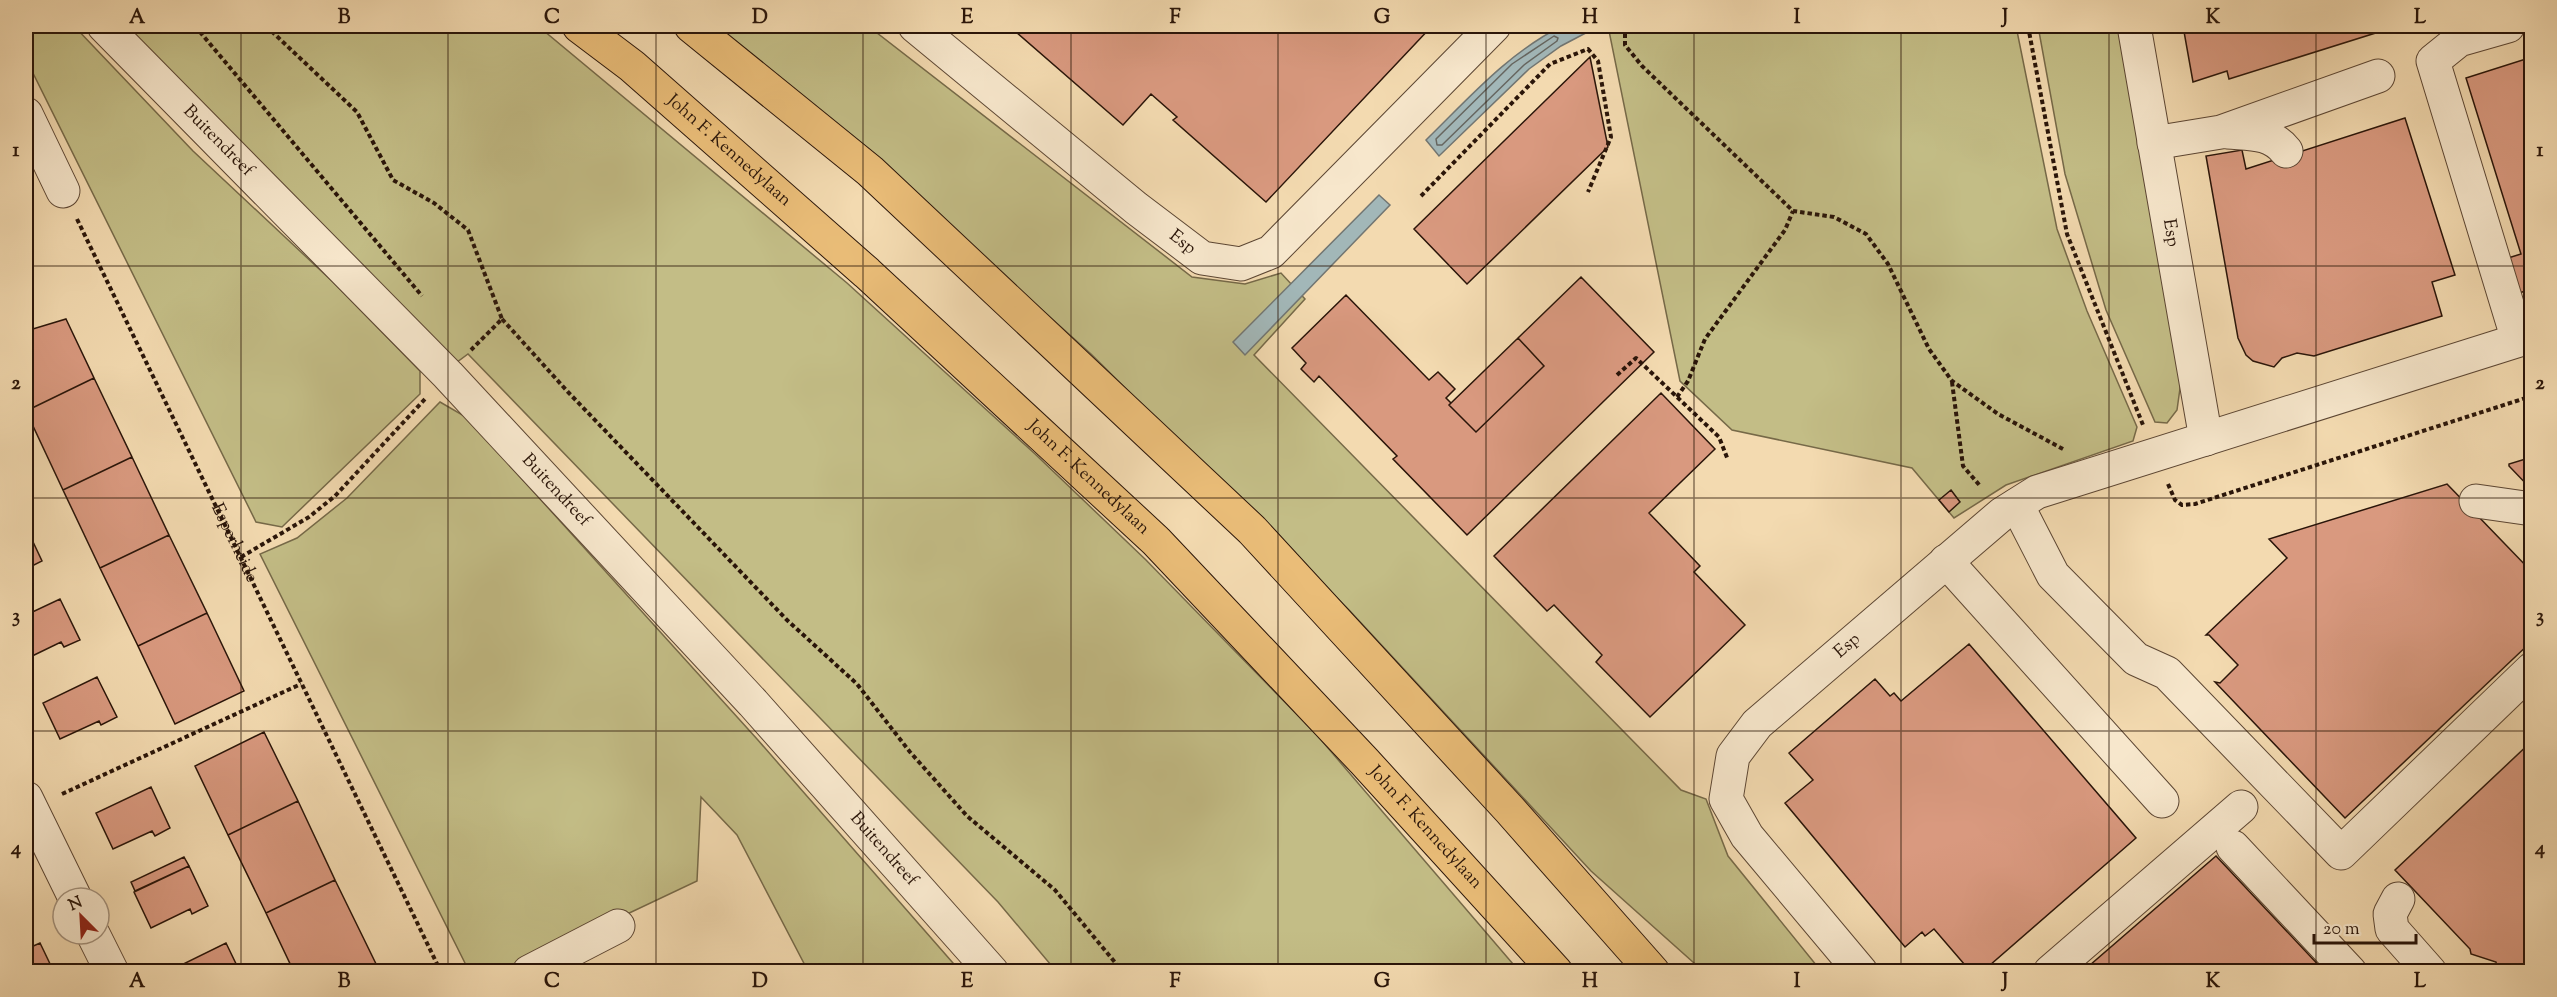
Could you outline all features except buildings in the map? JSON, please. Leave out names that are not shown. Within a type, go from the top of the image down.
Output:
[{"type":"highway","name":"John F. Kennedylaan","points":[[579,26],[632,66],[867,273],[1156,541],[1364,761],[1556,972]]},
{"type":"highway","points":[[691,26],[870,171],[1252,530],[1509,809],[1653,972]]},
{"type":"street","name":"Buitendreef","points":[[104,26],[448,375],[753,703],[992,972]]},
{"type":"street","name":"Esp","points":[[915,26],[1136,208],[1202,258],[1241,264],[1271,252],[1494,26]]},
{"type":"street","name":"Esp","points":[[2134,26],[2206,440]]},
{"type":"street","points":[[2508,26],[2459,40],[2433,61],[2525,338]]},
{"type":"street","points":[[2154,143],[2221,132],[2379,76]]},
{"type":"street","points":[[26,114],[63,190]]},
{"type":"street","points":[[2221,132],[2266,135],[2278,142],[2286,151]]},
{"type":"street","name":"Esp","points":[[1861,972],[1747,836],[1726,799],[1733,756],[1757,724],[1946,561],[2009,510],[2037,492],[2525,338]]},
{"type":"street","points":[[2476,501],[2532,509]]},
{"type":"street","points":[[2009,510],[2053,575],[2136,659],[2167,673],[2341,853],[2532,669]]},
{"type":"street","points":[[1946,561],[2162,801]]},
{"type":"street","points":[[27,806],[69,886]]},
{"type":"street","points":[[2050,972],[2241,807]]},
{"type":"street","points":[[2233,847],[2350,972]]},
{"type":"street","points":[[2398,899],[2390,914],[2392,929],[2430,972]]},
{"type":"street","points":[[530,972],[618,926]]},
{"type":"street","points":[[99,946],[112,972]]},
{"type":"path","points":[[195,26],[425,301]]},
{"type":"path","points":[[266,26],[357,112],[393,180],[434,203],[468,230],[502,319],[576,400],[787,620],[857,684],[910,752],[967,816],[1055,890],[1123,972]]},
{"type":"path","points":[[1625,26],[1625,45],[1642,66],[1793,211],[1834,218],[1866,234],[1888,264],[1929,349],[1952,381],[1998,414],[2063,449],[2089,476]]},
{"type":"path","points":[[1421,196],[1550,64],[1588,49],[1598,61],[1611,137],[1588,192]]},
{"type":"path","name":"Esperheide","points":[[63,190],[441,972]]},
{"type":"path","points":[[1677,397],[1688,381],[1705,339],[1785,230],[1793,211]]},
{"type":"path","points":[[241,557],[309,518],[335,496],[502,319]]},
{"type":"path","points":[[1617,375],[1636,358],[1719,437],[1728,460]]},
{"type":"path","points":[[1952,381],[1963,466],[2009,510]]},
{"type":"path","points":[[27,806],[301,684]]},
{"type":"shaded area","points":[[26,26],[74,26],[193,151],[333,282],[420,371],[420,394],[282,527],[256,522],[26,59]]},
{"type":"shaded area","points":[[108,26],[538,26],[847,283],[1034,453],[1146,560],[1316,734],[1519,971],[1056,971],[998,902],[468,354],[449,368]]},
{"type":"shaded area","points":[[717,26],[868,26],[1192,277],[1245,284],[1281,273],[1305,299],[1254,355],[1681,790],[1706,799],[1728,856],[1821,971],[1703,971],[1591,871],[1350,611],[1091,354],[849,136]]},
{"type":"shaded area","points":[[1608,26],[2016,26],[2057,229],[2087,311],[2137,427],[2133,441],[2006,485],[1954,518],[1912,468],[1732,430],[1680,381]]},
{"type":"shaded area","points":[[2038,26],[2122,26],[2181,381],[2177,410],[2167,423],[2155,422],[2106,310],[2065,174]]},
{"type":"shaded area","points":[[440,402],[466,417],[757,739],[960,971],[808,971],[737,835],[701,797],[697,881],[530,960],[492,971],[469,971],[260,554],[297,538],[347,498]]},
{"type":"water","points":[[1562,26],[1599,26],[1561,46],[1529,69],[1439,156],[1426,140],[1507,63],[1524,49]]},
{"type":"water","points":[[1379,195],[1390,205],[1245,355],[1233,342]]}]
